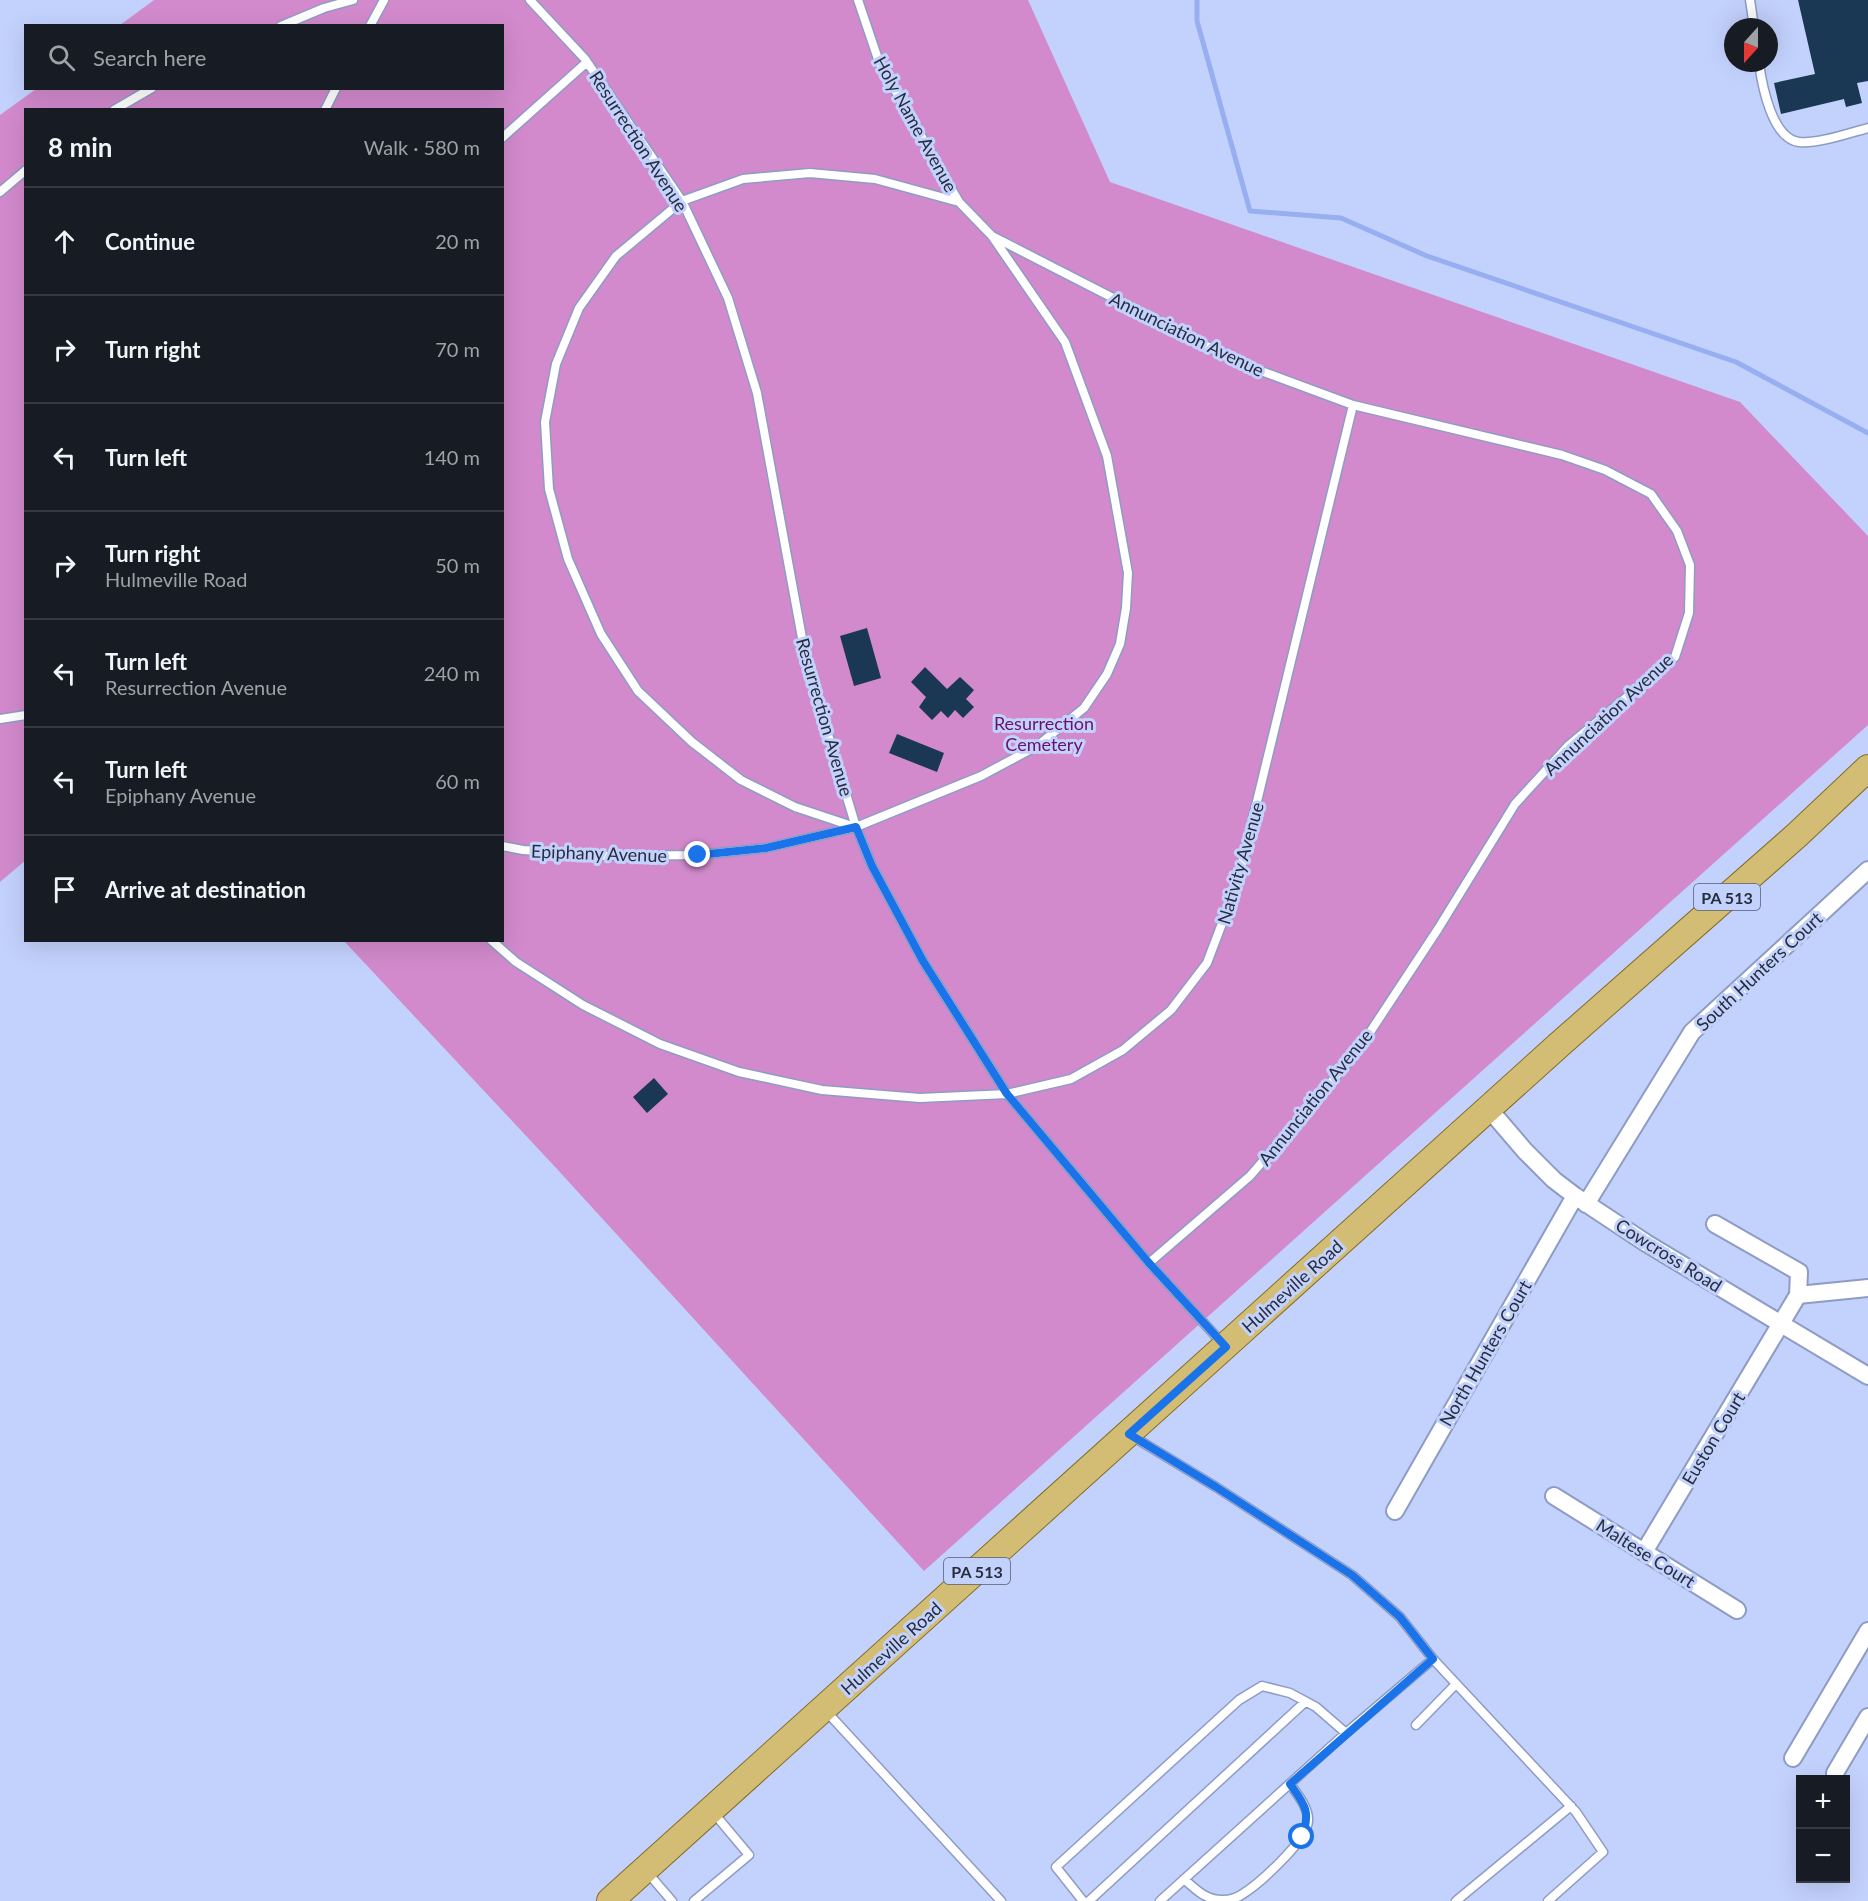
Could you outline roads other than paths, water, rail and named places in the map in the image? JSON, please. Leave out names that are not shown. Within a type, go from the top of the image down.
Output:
[{"type":"main road","name":"Hulmeville Road","points":[[610,1901],[1489,1109],[1797,835],[1868,768]]},
{"type":"street","name":"South Hunters Court","points":[[1581,1200],[1692,1032],[1868,870]]},
{"type":"street","name":"Cowcross Road","points":[[1489,1109],[1525,1151],[1554,1180],[1581,1200],[1646,1243],[1868,1376]]},
{"type":"street","name":"North Hunters Court","points":[[1395,1511],[1581,1200]]},
{"type":"street","points":[[1715,1224],[1799,1272],[1798,1295],[1782,1323]]},
{"type":"street","points":[[1798,1295],[1868,1288]]},
{"type":"street","name":"Euston Court","points":[[1644,1551],[1782,1323]]},
{"type":"street","name":"Maltese Court","points":[[1554,1496],[1737,1610]]},
{"type":"street","points":[[1793,1758],[1862,1653],[1868,1631]]},
{"type":"street","points":[[1835,1773],[1868,1717]]},
{"type":"lane","points":[[286,24],[324,8],[354,0]]},
{"type":"lane","points":[[371,24],[384,0]]},
{"type":"lane","name":"Resurrection Avenue","points":[[530,0],[587,62],[682,201],[728,298],[757,393],[807,665],[856,827],[872,866],[923,961],[1007,1094],[1149,1263],[1226,1347]]},
{"type":"lane","name":"Holy Name Avenue","points":[[858,0],[879,62],[959,202],[992,236]]},
{"type":"lane","points":[[1750,0],[1753,18]]},
{"type":"lane","points":[[504,136],[587,62]]},
{"type":"lane","points":[[1761,72],[1766,100],[1781,131],[1788,138],[1799,142],[1829,139],[1868,128]]},
{"type":"lane","points":[[117,108],[149,90]]},
{"type":"lane","points":[[326,108],[335,90]]},
{"type":"lane","points":[[0,192],[24,172]]},
{"type":"lane","points":[[856,827],[795,807],[741,780],[692,742],[638,691],[601,634],[568,559],[549,489],[545,422],[556,364],[579,308],[616,256],[682,201],[743,179],[810,173],[875,179],[959,202]]},
{"type":"lane","name":"Epiphany Avenue","points":[[504,846],[523,850],[606,856],[698,855],[766,848],[856,827],[981,777],[1037,746],[1084,708],[1107,674],[1120,644],[1126,608],[1128,573],[1107,456],[1065,342],[992,236]]},
{"type":"lane","name":"Annunciation Avenue","points":[[992,236],[1242,364],[1353,405],[1562,455],[1605,470],[1651,494],[1677,531],[1690,565],[1689,613],[1675,657],[1569,746],[1515,804],[1438,929],[1357,1052],[1250,1176],[1149,1263]]},
{"type":"lane","name":"Nativity Avenue","points":[[493,942],[516,962],[583,1005],[660,1044],[739,1072],[822,1090],[920,1098],[1007,1094],[1071,1079],[1123,1050],[1171,1010],[1207,963],[1238,884],[1353,405]]},
{"type":"lane","points":[[0,719],[24,715]]},
{"type":"lane","points":[[1129,1434],[1352,1575],[1400,1617],[1433,1659],[1571,1806],[1603,1852],[1548,1901]]},
{"type":"lane","points":[[1160,1901],[1433,1659]]},
{"type":"lane","points":[[1416,1725],[1456,1684]]},
{"type":"lane","points":[[1083,1901],[1056,1867],[1239,1700],[1262,1686],[1290,1693],[1316,1707],[1346,1734]]},
{"type":"lane","points":[[1089,1901],[1305,1702]]},
{"type":"lane","points":[[823,1709],[1001,1901]]},
{"type":"lane","points":[[1184,1879],[1200,1894],[1214,1900],[1226,1900],[1241,1896],[1284,1858],[1302,1837],[1308,1820],[1303,1803],[1290,1784]]},
{"type":"lane","points":[[1456,1901],[1571,1806]]},
{"type":"lane","points":[[694,1901],[749,1855],[711,1810]]},
{"type":"lane","points":[[645,1870],[672,1901]]},
{"type":"waterway","points":[[1197,0],[1197,21],[1250,211],[1341,218],[1427,256],[1736,362],[1868,433]]},
{"type":"park label","name":"Resurrection Cemetery","points":[[1044,733]]}]
